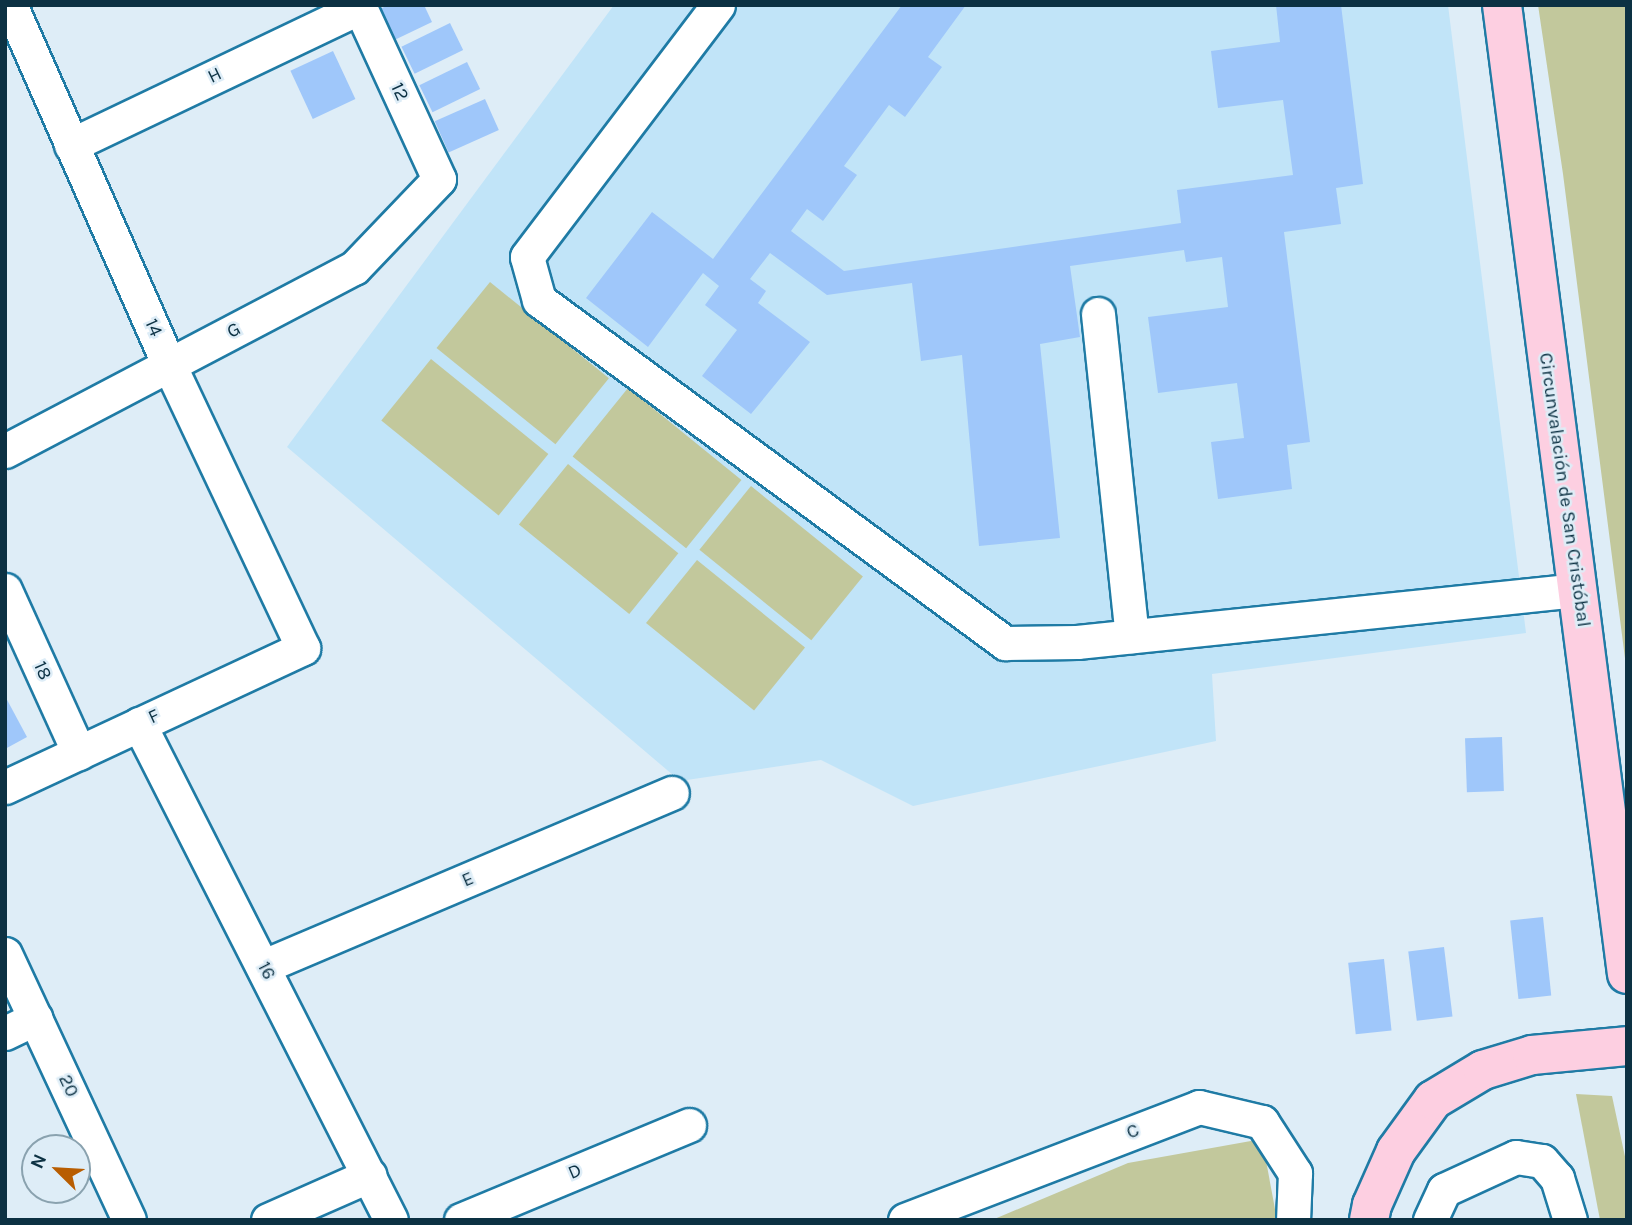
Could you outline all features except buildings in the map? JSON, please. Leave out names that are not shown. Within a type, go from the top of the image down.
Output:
[{"type":"main road","name":"Circunvalación de San Cristóbal","points":[[1502,5],[1627,974]]},
{"type":"main road","points":[[1369,1220],[1372,1205],[1396,1150],[1433,1100],[1483,1070],[1532,1055],[1627,1046]]},
{"type":"street","name":"14","points":[[10,5],[169,365],[303,648]]},
{"type":"street","points":[[718,5],[527,257],[538,300],[1005,643],[1077,642],[1577,590]]},
{"type":"street","name":"H","points":[[71,145],[359,6]]},
{"type":"street","name":"12","points":[[359,6],[439,179]]},
{"type":"street","name":"G","points":[[5,451],[354,268],[439,179]]},
{"type":"street","points":[[1098,314],[1132,636]]},
{"type":"street","name":"18","points":[[5,590],[79,752]]},
{"type":"street","name":"F","points":[[5,787],[303,648]]},
{"type":"street","name":"16","points":[[139,724],[391,1220]]},
{"type":"street","name":"E","points":[[264,966],[672,793]]},
{"type":"street","name":"20","points":[[5,954],[130,1220]]},
{"type":"street","points":[[5,1033],[36,1018]]},
{"type":"street","name":"C","points":[[905,1220],[1199,1107],[1262,1122],[1296,1173],[1293,1220]]},
{"type":"street","name":"D","points":[[461,1220],[689,1125]]},
{"type":"street","points":[[1430,1220],[1444,1190],[1516,1157],[1542,1161],[1557,1178],[1570,1220]]},
{"type":"street","points":[[268,1220],[370,1175]]},
{"type":"shaded area","points":[[614,5],[1448,5],[1526,633],[1212,674],[1216,741],[913,806],[821,760],[680,781],[287,447]]},
{"type":"green space","points":[[1538,5],[1627,5],[1627,674],[1563,174]]},
{"type":"green space","points":[[490,282],[609,378],[555,444],[437,348]]},
{"type":"green space","points":[[431,359],[548,454],[499,515],[381,420]]},
{"type":"green space","points":[[628,388],[741,480],[686,548],[573,456]]},
{"type":"green space","points":[[568,464],[678,553],[629,614],[519,525]]},
{"type":"green space","points":[[751,486],[863,577],[811,640],[699,550]]},
{"type":"green space","points":[[697,560],[805,647],[754,710],[646,623]]},
{"type":"green space","points":[[1576,1094],[1612,1096],[1627,1166],[1627,1220],[1600,1220]]},
{"type":"green space","points":[[1262,1139],[1277,1220],[992,1220],[1128,1163]]}]
